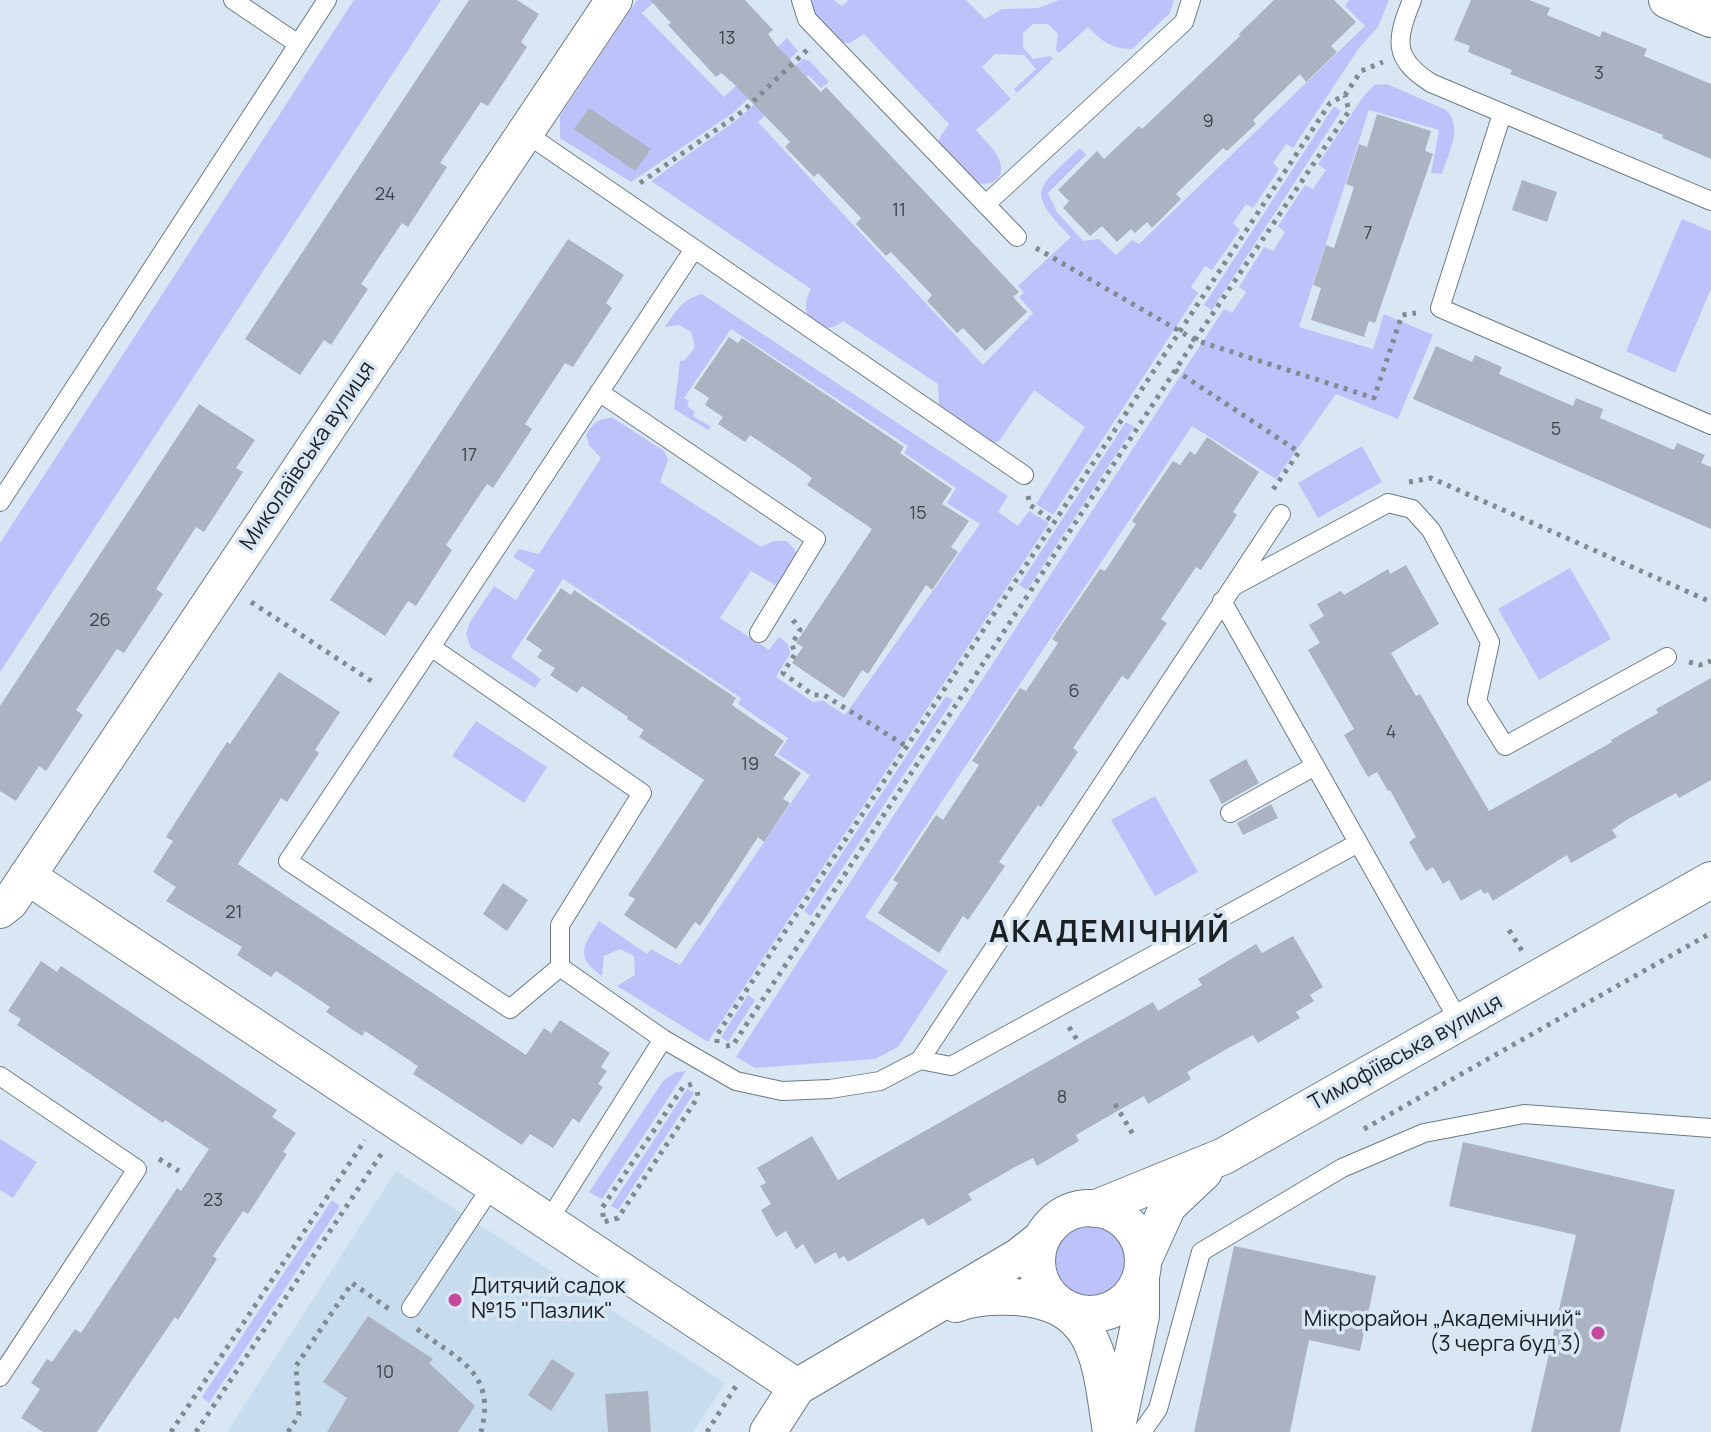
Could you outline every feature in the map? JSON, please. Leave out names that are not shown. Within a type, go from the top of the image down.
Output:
[{"type":"street","name":"Миколаївська вулиця","points":[[0,910],[10,902],[614,0]]},
{"type":"street","points":[[1667,0],[1711,19]]},
{"type":"street","points":[[27,876],[797,1387]]},
{"type":"street","name":"Тимофіївська вулиця","points":[[1094,1209],[1224,1156],[1711,880]]},
{"type":"street","points":[[910,1323],[969,1298],[1027,1298],[1078,1313],[1093,1314],[1123,1303],[1133,1291],[1168,1206],[1224,1156]]},
{"type":"street","points":[[1078,1209],[1109,1212],[1123,1220],[1134,1231],[1140,1246],[1141,1316],[1113,1432],[1099,1358],[1085,1330],[1051,1297],[1037,1269],[1037,1253],[1042,1238],[1051,1225],[1078,1209]]},
{"type":"street","points":[[768,1432],[797,1387],[910,1323],[1018,1257],[1042,1238]]},
{"type":"lane","points":[[233,0],[298,44]]},
{"type":"lane","points":[[0,502],[327,0]]},
{"type":"lane","points":[[801,0],[807,19],[1017,237]]},
{"type":"lane","points":[[986,204],[1177,30],[1184,22],[1191,0]]},
{"type":"lane","points":[[1412,0],[1400,37],[1401,55],[1411,70],[1431,83],[1711,201]]},
{"type":"lane","points":[[1502,114],[1440,308],[1711,425]]},
{"type":"lane","points":[[524,132],[1024,475]]},
{"type":"lane","points":[[431,647],[642,793],[560,925],[560,967],[510,1009],[288,861],[694,249]]},
{"type":"lane","points":[[599,392],[816,539],[759,633]]},
{"type":"lane","points":[[1227,594],[1388,503],[1412,509],[1431,530],[1490,642],[1477,701],[1505,746],[1667,657]]},
{"type":"lane","points":[[560,967],[663,1039],[736,1081],[782,1091],[830,1089],[880,1081],[920,1060],[1281,514]]},
{"type":"lane","points":[[1227,594],[1315,766],[1460,1023]]},
{"type":"lane","points":[[1230,813],[1315,766]]},
{"type":"lane","points":[[920,1060],[951,1066],[1358,843]]},
{"type":"lane","points":[[547,1223],[663,1039]]},
{"type":"lane","points":[[0,1076],[137,1169],[0,1377]]},
{"type":"lane","points":[[1142,1432],[1158,1409],[1201,1252],[1342,1168],[1424,1133],[1524,1114],[1711,1128]]},
{"type":"lane","points":[[411,1308],[492,1186]]},
{"type":"path","points":[[619,197],[743,111],[823,36]]},
{"type":"path","points":[[1345,95],[1349,111],[1175,370],[733,1045],[717,1048],[717,1035],[1330,103],[1345,95],[1361,71],[1401,55]]},
{"type":"path","points":[[1017,237],[1179,333],[1374,398],[1402,315],[1440,308]]},
{"type":"path","points":[[1175,370],[1299,452],[1264,503],[1281,514]]},
{"type":"path","points":[[1024,475],[1030,505],[1054,522]]},
{"type":"path","points":[[1399,486],[1415,479],[1431,478],[1711,602]]},
{"type":"path","points":[[223,583],[397,698]]},
{"type":"path","points":[[779,603],[800,630],[792,644],[795,654],[783,673],[813,695],[824,695],[906,746]]},
{"type":"path","points":[[697,1082],[698,1097],[626,1206],[618,1218],[604,1222],[602,1208],[683,1087],[697,1082]]},
{"type":"path","points":[[1115,1104],[1134,1136]]},
{"type":"path","points":[[171,1432],[368,1135]]},
{"type":"path","points":[[196,1432],[386,1147]]},
{"type":"path","points":[[288,1432],[299,1415],[296,1366],[352,1283],[390,1310]]},
{"type":"path","points":[[415,1328],[477,1374],[485,1395],[486,1413],[481,1432]]},
{"type":"shaded area","points":[[354,0],[441,0],[0,672],[0,543]]},
{"type":"shaded area","points":[[637,0],[656,0],[642,13],[724,97],[787,38],[798,51],[733,113],[631,182],[560,138],[560,116]]},
{"type":"shaded area","points":[[812,0],[834,0],[842,6],[849,0],[966,0],[985,19],[1002,9],[1038,8],[1059,0],[1174,0],[1170,13],[1132,49],[1107,43],[1088,27],[1059,53],[1056,50],[1058,34],[1048,24],[1033,24],[1023,33],[1023,47],[1033,59],[1050,56],[1053,59],[1017,93],[1014,89],[1036,69],[1024,55],[995,54],[982,67],[1011,99],[976,130],[995,152],[1001,167],[998,178],[984,184],[968,179],[938,145],[949,124],[864,34],[850,43],[839,42],[813,14]]},
{"type":"shaded area","points":[[1349,0],[1389,0],[1378,27],[1359,48],[1293,148],[1286,144],[1273,163],[1279,169],[1253,208],[1246,204],[1233,223],[1240,230],[1212,270],[1205,266],[1191,287],[1198,293],[1053,515],[1036,504],[1085,427],[1034,390],[999,441],[990,444],[939,407],[938,384],[843,321],[828,328],[811,324],[806,306],[811,289],[651,181],[738,119],[803,59],[810,61],[829,82],[821,88],[808,75],[758,122],[983,365],[1033,313],[1019,297],[1024,293],[1018,286],[1071,237],[1042,199],[1042,190],[1054,173],[1080,148],[1086,155],[1048,193],[1057,212],[1083,241],[1099,239],[1116,255],[1132,240],[1139,244],[1365,26],[1345,6]]},
{"type":"shaded area","points":[[1387,84],[1446,110],[1451,117],[1453,141],[1442,174],[1431,173],[1439,130],[1369,110],[1299,327],[1373,349],[1384,314],[1433,335],[1398,419],[1336,394],[1276,479],[1192,426],[865,917],[948,971],[898,1047],[875,1059],[755,1068],[736,1057],[1224,309],[1232,313],[1246,292],[1239,287],[1264,247],[1273,251],[1285,232],[1278,226],[1305,185],[1313,189],[1326,170],[1318,164],[1363,97],[1374,85]]},
{"type":"shaded area","points":[[1334,106],[1341,111],[1212,310],[1204,305]]},
{"type":"shaded area","points":[[1682,219],[1711,231],[1711,289],[1675,373],[1626,351]]},
{"type":"shaded area","points":[[702,294],[1008,496],[998,512],[1018,526],[1029,511],[1049,523],[708,1042],[617,986],[635,975],[634,956],[620,949],[604,956],[602,976],[587,963],[586,945],[599,921],[647,954],[651,949],[680,965],[810,775],[778,754],[788,738],[738,704],[741,698],[563,579],[511,657],[541,679],[535,688],[471,648],[466,634],[470,622],[494,586],[516,600],[535,570],[513,557],[519,549],[539,554],[601,458],[589,445],[586,435],[594,424],[603,419],[613,418],[664,451],[668,460],[660,482],[761,547],[774,541],[787,541],[795,550],[798,559],[779,587],[751,571],[720,618],[769,650],[779,637],[788,644],[790,654],[776,677],[813,702],[822,700],[845,715],[980,524],[947,503],[956,488],[904,453],[908,446],[731,329],[684,398],[689,401],[687,406],[695,412],[693,416],[711,427],[708,430],[674,409],[680,361],[685,360],[695,347],[691,332],[679,325],[665,327],[684,302]]},
{"type":"shaded area","points":[[1126,422],[1134,427],[1027,590],[1019,585]]},
{"type":"shaded area","points":[[1362,446],[1382,482],[1318,518],[1298,483]]},
{"type":"shaded area","points":[[1570,568],[1611,639],[1539,680],[1498,609]]},
{"type":"shaded area","points":[[946,696],[953,700],[811,916],[804,911]]},
{"type":"shaded area","points":[[476,721],[547,767],[524,803],[452,756]]},
{"type":"shaded area","points":[[1155,796],[1198,872],[1155,896],[1111,820]]},
{"type":"shaded area","points":[[748,995],[755,1000],[728,1042],[721,1037]]},
{"type":"shaded area","points":[[686,1071],[602,1199],[589,1192],[663,1081],[676,1072]]},
{"type":"shaded area","points":[[687,1089],[694,1093],[618,1210],[611,1206]]},
{"type":"shaded area","points":[[0,1139],[37,1162],[13,1198],[0,1190]]},
{"type":"shaded area","name":"Дитячий садок №15 \"Пазлик\"","points":[[396,1171],[725,1383],[693,1432],[227,1432]]},
{"type":"shaded area","points":[[332,1200],[340,1206],[209,1403],[202,1397]]},
{"type":"shaded area","points":[[1090,1221],[1105,1224],[1118,1233],[1127,1246],[1130,1261],[1127,1276],[1118,1289],[1105,1298],[1090,1301],[1075,1298],[1062,1289],[1053,1276],[1050,1261],[1053,1246],[1062,1233],[1075,1224]]},
{"type":"building","points":[[469,0],[517,0],[539,14],[521,42],[527,47],[488,106],[481,102],[440,163],[447,167],[408,227],[402,223],[361,284],[368,289],[331,345],[324,340],[300,375],[245,339]]},
{"type":"building","points":[[650,0],[745,0],[773,30],[768,34],[776,45],[821,92],[826,87],[1019,292],[1013,297],[1027,312],[985,351],[963,328],[957,333],[927,301],[932,295],[891,252],[886,256],[856,224],[861,218],[818,173],[814,177],[785,147],[790,142],[734,84],[721,73],[716,77],[668,25],[671,23]]},
{"type":"building","points":[[1274,0],[1334,0],[1356,22],[1331,46],[1337,52],[1306,82],[1300,74],[1253,120],[1256,124],[1227,151],[1223,148],[1176,194],[1181,199],[1152,228],[1147,222],[1135,233],[1131,229],[1117,242],[1102,226],[1090,236],[1063,208],[1069,201],[1058,190],[1097,151],[1104,159],[1139,126],[1142,129]]},
{"type":"building","points":[[1471,0],[1529,0],[1550,8],[1547,15],[1600,37],[1602,31],[1647,49],[1644,56],[1711,84],[1711,159],[1662,138],[1663,135],[1510,74],[1512,70],[1468,52],[1470,46],[1454,40]]},
{"type":"building","points":[[589,108],[651,149],[635,171],[574,129]]},
{"type":"building","points":[[1377,114],[1431,131],[1425,151],[1433,154],[1375,323],[1369,321],[1364,337],[1311,320],[1321,288],[1313,285],[1326,245],[1334,248],[1354,187],[1346,184],[1359,144],[1367,147]]},
{"type":"building","points":[[1522,180],[1557,192],[1547,222],[1512,210]]},
{"type":"building","points":[[568,239],[624,275],[606,303],[612,308],[573,367],[565,363],[525,424],[532,429],[493,488],[487,484],[446,545],[452,550],[416,606],[408,601],[385,636],[330,600]]},
{"type":"building","points":[[729,337],[738,343],[742,338],[904,447],[900,453],[952,489],[942,504],[969,521],[951,547],[958,552],[932,590],[926,585],[868,674],[862,670],[844,698],[792,663],[803,647],[796,643],[872,529],[807,485],[812,478],[796,466],[750,435],[745,442],[718,424],[723,417],[705,405],[709,398],[694,388]]},
{"type":"building","points":[[1436,346],[1472,362],[1475,355],[1502,367],[1499,374],[1573,406],[1576,398],[1603,409],[1600,418],[1674,450],[1677,443],[1705,455],[1701,463],[1711,467],[1711,529],[1413,399]]},
{"type":"building","points":[[199,404],[255,440],[236,468],[243,472],[204,532],[196,527],[156,589],[163,594],[124,653],[117,649],[76,710],[83,715],[46,771],[39,766],[16,801],[0,791],[0,706]]},
{"type":"building","points":[[1207,437],[1259,472],[1233,512],[1237,515],[1201,570],[1196,567],[1161,619],[1167,623],[1128,680],[1122,676],[1073,748],[1078,752],[999,862],[1005,866],[986,894],[968,920],[963,916],[939,953],[878,913],[898,883],[893,880],[936,815],[943,820],[979,765],[972,761],[1020,688],[1026,691],[1058,643],[1052,639],[1100,569],[1105,571],[1136,524],[1132,521],[1173,461],[1180,465],[1190,451],[1195,455]]},
{"type":"building","points":[[1406,565],[1439,624],[1391,653],[1416,696],[1420,694],[1489,811],[1612,742],[1658,713],[1656,709],[1711,678],[1711,780],[1679,798],[1676,793],[1628,819],[1612,830],[1617,837],[1571,863],[1567,855],[1493,901],[1488,892],[1484,894],[1481,889],[1461,901],[1449,880],[1443,884],[1433,867],[1426,871],[1409,842],[1416,837],[1377,772],[1368,777],[1344,735],[1354,729],[1308,650],[1320,643],[1309,625],[1324,616],[1317,604],[1341,591],[1344,595],[1388,569],[1390,574]]},
{"type":"building","points":[[561,588],[571,595],[574,590],[736,698],[732,705],[784,741],[774,755],[801,773],[783,799],[790,803],[764,842],[758,837],[700,926],[695,922],[676,949],[624,915],[635,899],[628,895],[704,780],[639,737],[644,730],[628,717],[582,686],[577,693],[550,675],[555,668],[537,657],[542,650],[526,639]]},
{"type":"building","points":[[279,672],[340,712],[315,750],[319,753],[287,802],[281,798],[238,864],[526,1055],[544,1028],[551,1033],[560,1020],[610,1053],[601,1067],[607,1071],[598,1084],[603,1087],[579,1123],[573,1118],[553,1148],[530,1134],[522,1145],[413,1074],[418,1066],[365,1031],[362,1036],[326,1012],[330,1007],[276,971],[271,977],[237,955],[242,947],[166,901],[176,887],[153,872],[173,841],[166,837],[227,742],[230,744]]},
{"type":"building","points":[[1246,759],[1259,783],[1222,804],[1209,780]]},
{"type":"building","points":[[1271,804],[1278,818],[1243,835],[1237,823]]},
{"type":"building","points":[[503,883],[528,900],[507,931],[483,914]]},
{"type":"building","points":[[1293,936],[1323,987],[1310,995],[1314,1001],[1296,1012],[1300,1018],[1258,1043],[1253,1035],[1232,1046],[1187,1072],[1191,1079],[1148,1104],[1144,1096],[1126,1106],[1076,1135],[1079,1141],[1037,1166],[1033,1158],[1015,1167],[968,1194],[972,1200],[928,1226],[923,1218],[848,1262],[844,1256],[839,1259],[836,1252],[815,1264],[803,1244],[796,1249],[786,1231],[776,1237],[761,1210],[771,1204],[760,1186],[766,1183],[757,1168],[812,1136],[838,1180],[1153,1002],[1158,1011],[1202,985],[1198,979],[1256,944],[1262,953]]},
{"type":"building","points":[[41,961],[57,972],[61,966],[277,1110],[272,1117],[296,1133],[283,1152],[287,1154],[248,1214],[243,1211],[213,1256],[217,1259],[178,1320],[175,1317],[97,1432],[43,1432],[21,1418],[40,1389],[31,1383],[47,1359],[52,1362],[75,1329],[81,1333],[177,1188],[181,1191],[209,1149],[165,1120],[163,1123],[17,1025],[21,1019],[8,1011]]},
{"type":"building","name":"Мікрорайон „Академічний“ (3 черга буд 3)","points":[[1463,1142],[1675,1190],[1620,1432],[1531,1432],[1576,1235],[1449,1206]]},
{"type":"building","points":[[1234,1246],[1376,1276],[1360,1351],[1309,1340],[1290,1432],[1194,1432]]},
{"type":"building","points":[[368,1316],[433,1359],[429,1363],[475,1406],[458,1432],[327,1432],[347,1398],[323,1382]]},
{"type":"building","points":[[552,1359],[575,1374],[551,1411],[528,1395]]},
{"type":"building","points":[[648,1391],[651,1432],[608,1432],[605,1394]]},
{"type":"place","name":"Дитячий садок №15 \"Пазлик\"","points":[[455,1300]]},
{"type":"place","name":"Мікрорайон „Академічний“ (3 черга буд 3)","points":[[1598,1333]]},
{"type":"district","name":"АКАДЕМІЧНИЙ","points":[[1110,934]]}]
